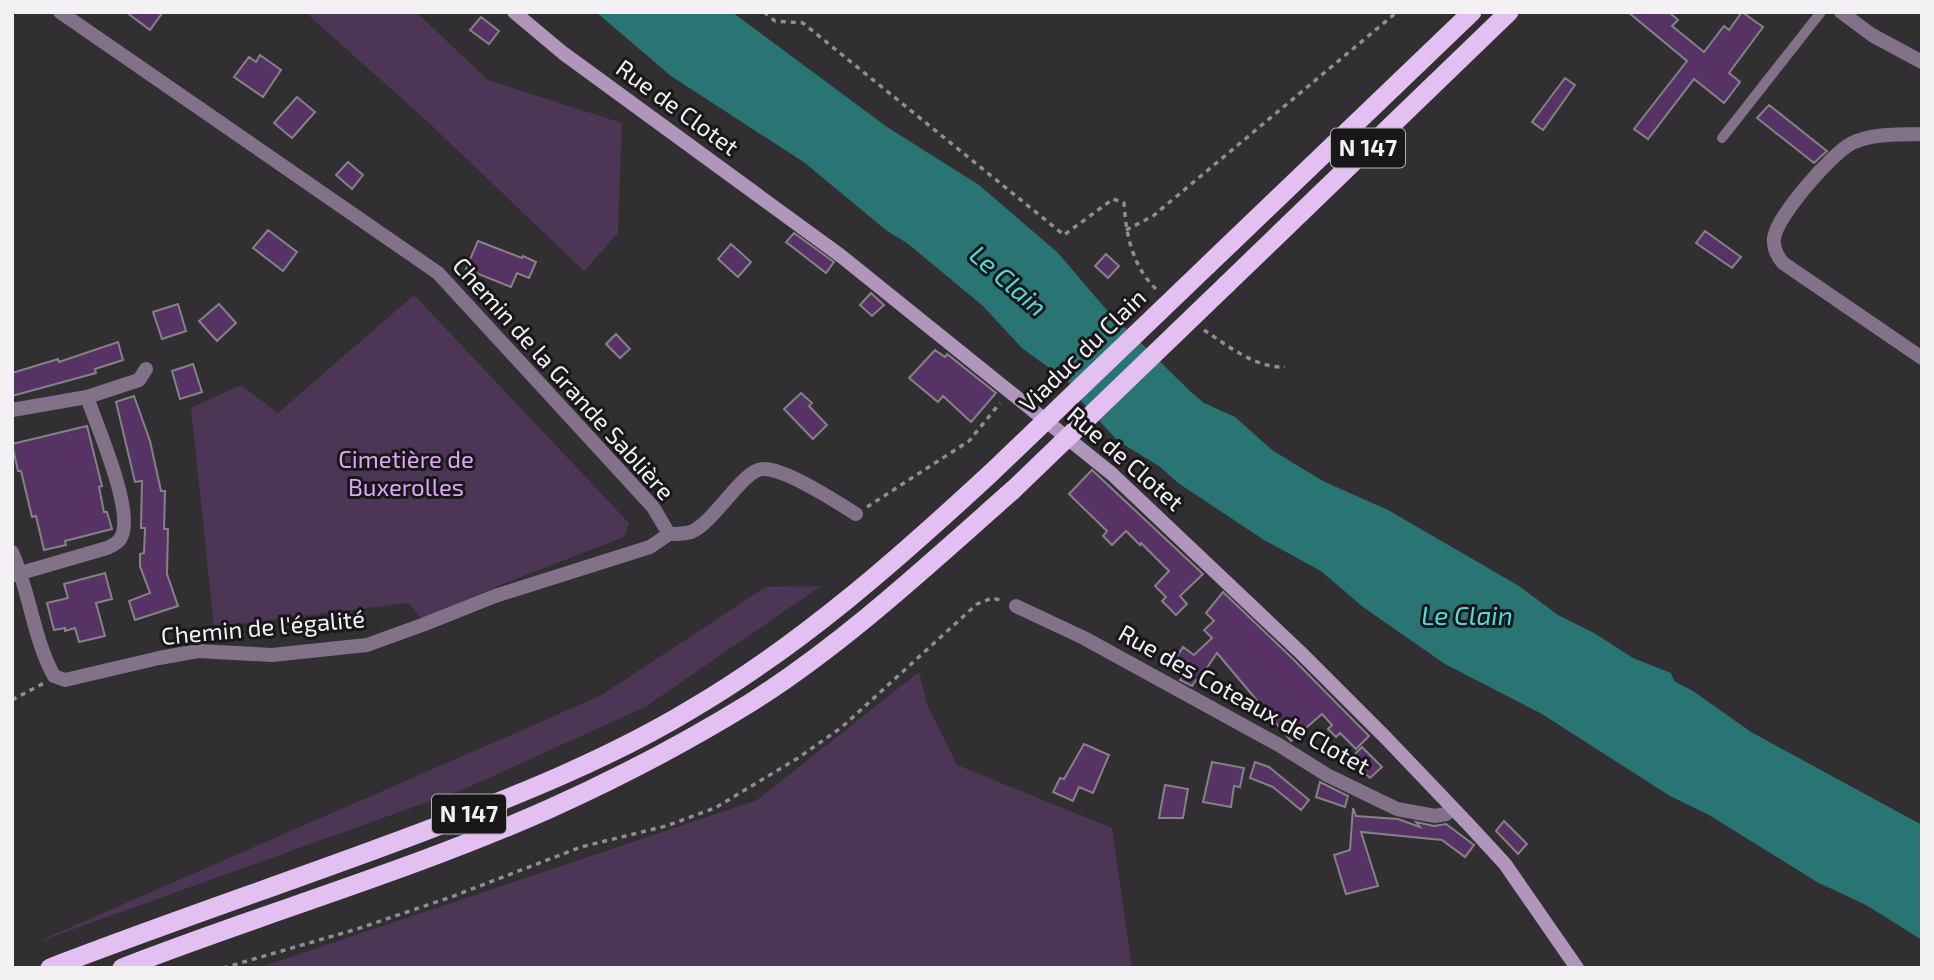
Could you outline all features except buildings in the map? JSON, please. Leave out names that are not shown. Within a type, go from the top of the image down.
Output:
[{"type":"highway","name":"Viaduc du Clain","points":[[50,968],[450,821],[536,786],[636,740],[690,710],[784,649],[893,561],[991,473],[1472,12]]},
{"type":"highway","name":"Viaduc du Clain","points":[[122,968],[474,840],[547,810],[656,757],[751,701],[799,668],[861,621],[1013,489],[1509,12]]},
{"type":"main road","name":"Rue de Clotet","points":[[514,12],[563,53],[841,256],[1112,474],[1300,652],[1505,864],[1577,968]]},
{"type":"street","name":"Chemin de la Grande Sablière","points":[[60,12],[438,273],[653,508],[669,534],[689,533],[706,522],[752,471],[765,468],[807,485],[856,514]]},
{"type":"street","points":[[1841,12],[1872,35],[1922,62]]},
{"type":"street","points":[[1922,134],[1873,136],[1840,150],[1787,212],[1779,225],[1774,242],[1783,263],[1922,358]]},
{"type":"street","points":[[12,410],[87,397],[139,380],[146,369]]},
{"type":"street","points":[[17,573],[107,548],[120,540],[125,526],[116,474],[87,397]]},
{"type":"street","name":"Chemin de l'égalité","points":[[54,676],[65,680],[79,678],[198,651],[272,655],[367,645],[495,596],[650,547],[669,534]]},
{"type":"street","points":[[12,552],[45,660],[54,676]]},
{"type":"street","name":"Rue des Coteaux de Clotet","points":[[1016,606],[1084,638],[1279,745],[1327,775],[1397,809],[1435,816],[1446,814],[1453,809]]},
{"type":"lane","points":[[1722,138],[1821,12]]},
{"type":"path","points":[[764,12],[775,21],[803,23],[1064,235],[1113,200],[1125,203],[1126,230],[1135,259],[1151,285],[1159,292]]},
{"type":"path","points":[[1126,230],[1153,216],[1397,12]]},
{"type":"path","points":[[1201,328],[1257,362],[1273,367],[1285,367]]},
{"type":"path","points":[[856,514],[969,442],[1011,391]]},
{"type":"path","points":[[223,968],[357,929],[569,851],[666,826],[715,808],[798,758],[842,727],[977,604],[992,598],[1016,606]]},
{"type":"path","points":[[12,700],[54,676]]},
{"type":"green space","points":[[305,12],[416,12],[488,80],[622,123],[618,233],[584,271],[427,121]]},
{"type":"green space","name":"Cimetière de Buxerolles","points":[[414,295],[629,523],[624,537],[500,585],[422,619],[408,603],[214,627],[191,408],[241,385],[278,413]]},
{"type":"green space","points":[[821,586],[645,707],[469,787],[32,944],[600,696],[766,587]]},
{"type":"green space","points":[[919,672],[927,704],[957,765],[1112,828],[1132,968],[258,968],[757,800]]},
{"type":"water","name":"Le Clain","points":[[596,12],[732,12],[887,127],[979,185],[1058,253],[1105,308],[1191,392],[1204,403],[1235,417],[1272,450],[1325,482],[1388,510],[1519,586],[1558,615],[1594,633],[1633,658],[1671,673],[1674,681],[1693,691],[1751,732],[1922,825],[1922,940],[1866,905],[1817,882],[1709,815],[1670,796],[1542,714],[1445,664],[1363,607],[1321,571],[1264,540],[1178,483],[1159,466],[1118,441],[1082,402],[1071,384],[1022,348],[983,306],[907,243],[887,231],[805,163],[671,76]]}]
